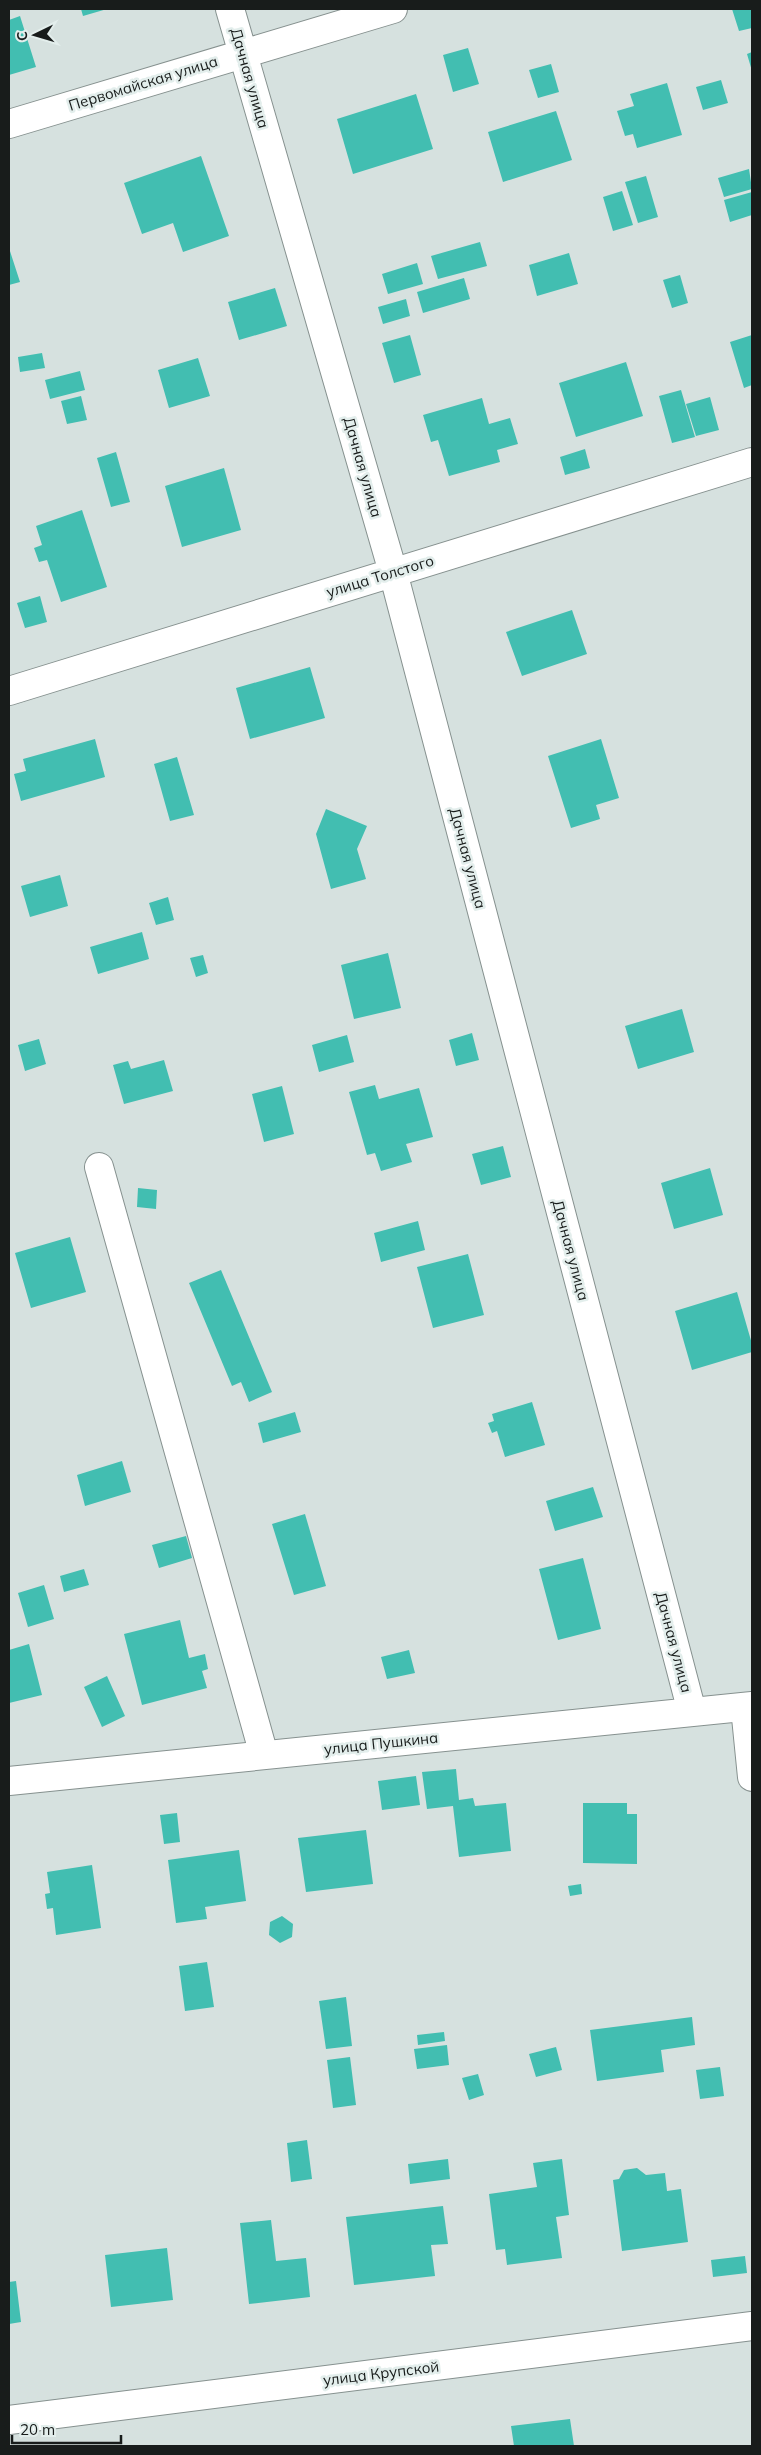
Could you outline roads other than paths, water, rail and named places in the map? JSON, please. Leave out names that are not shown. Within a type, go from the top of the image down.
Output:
[{"type":"street","name":"Дачная улица","points":[[230,9],[393,572],[692,1712]]},
{"type":"street","name":"Первомайская улица","points":[[9,124],[243,52],[393,9]]},
{"type":"street","name":"улица Толстого","points":[[9,691],[752,462]]},
{"type":"street","points":[[98,1167],[264,1755]]},
{"type":"street","name":"улица Пушкина","points":[[9,1781],[749,1706]]},
{"type":"street","points":[[749,1706],[752,1777]]},
{"type":"street","name":"улица Крупской","points":[[9,2420],[752,2326]]}]
